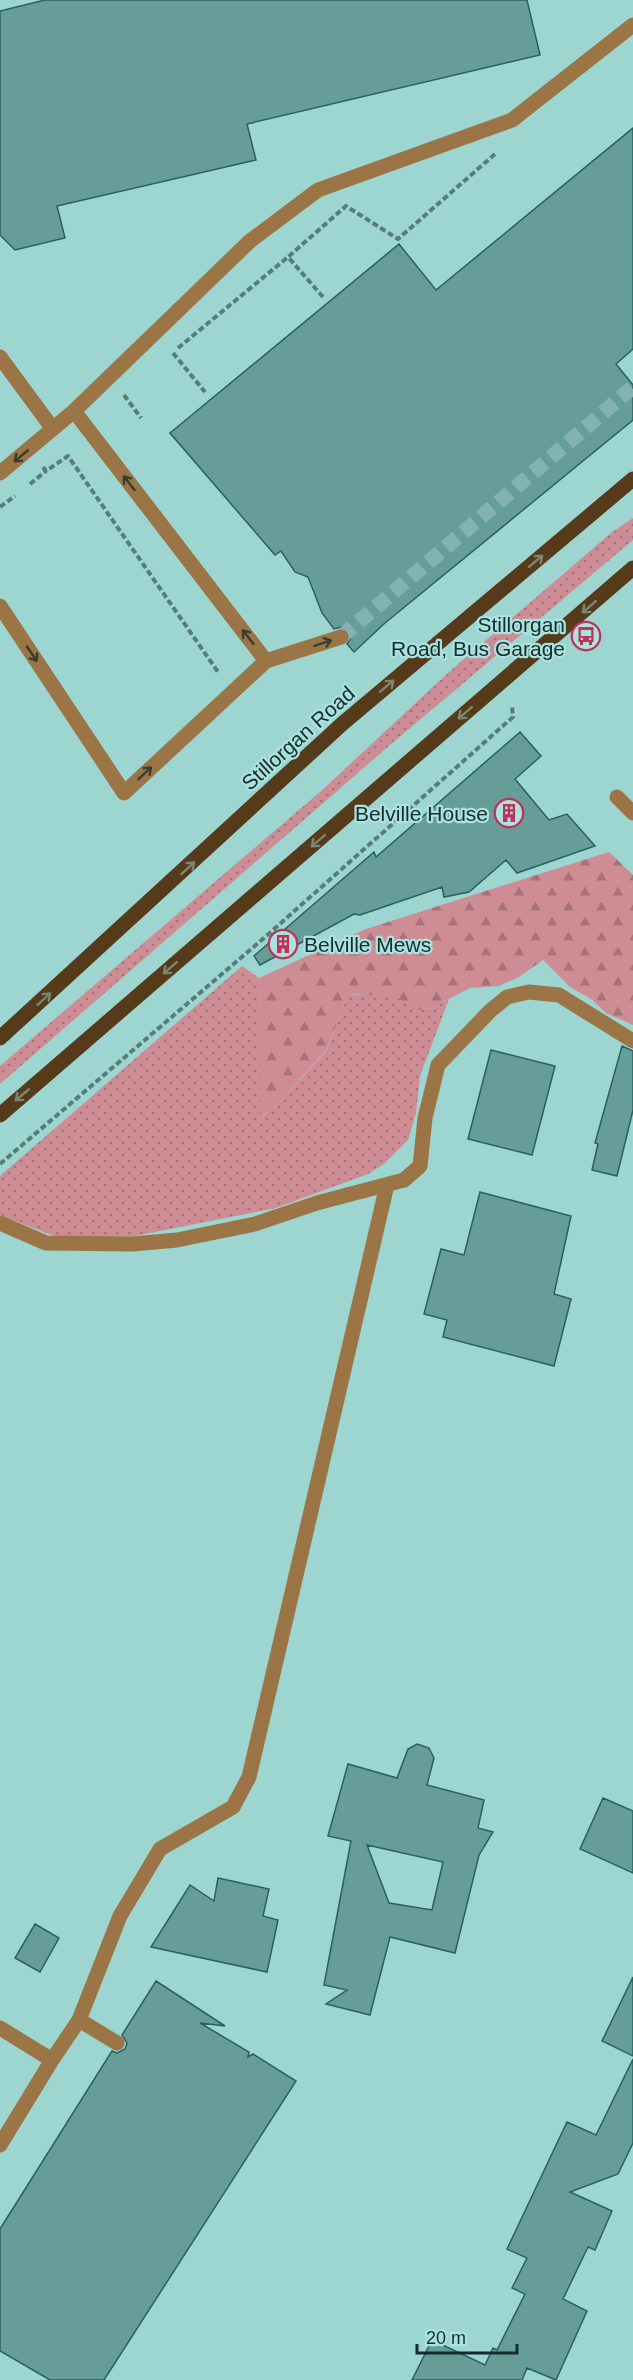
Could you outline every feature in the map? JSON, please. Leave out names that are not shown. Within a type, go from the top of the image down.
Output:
[{"type":"main road","name":"Stillorgan Road","points":[[0,1038],[342,724],[633,479]]},
{"type":"main road","points":[[0,1114],[633,568]]},
{"type":"lane","points":[[0,473],[74,411],[250,241],[318,190],[512,120],[633,25]]},
{"type":"lane","points":[[0,357],[52,429]]},
{"type":"lane","points":[[74,411],[266,661]]},
{"type":"lane","points":[[0,606],[124,793],[266,661],[341,637]]},
{"type":"lane","points":[[617,797],[633,813]]},
{"type":"lane","points":[[0,1223],[46,1243],[133,1244],[177,1240],[255,1224],[316,1203],[404,1180],[420,1166],[425,1118],[438,1065],[490,1011],[507,997],[529,992],[559,995],[633,1041]]},
{"type":"lane","points":[[0,2145],[79,2020],[120,1916],[160,1849],[233,1807],[249,1777],[387,1185]]},
{"type":"lane","points":[[79,2020],[117,2043]]},
{"type":"lane","points":[[0,2028],[52,2060]]},
{"type":"path","points":[[164,360],[346,206],[398,239],[503,148]]},
{"type":"path","points":[[288,257],[323,297]]},
{"type":"path","points":[[173,353],[205,392]]},
{"type":"path","points":[[131,386],[123,393],[141,418]]},
{"type":"path","points":[[77,468],[232,692]]},
{"type":"path","points":[[0,1164],[264,938],[513,717],[512,713]]},
{"type":"green space","points":[[633,518],[633,540],[390,745],[0,1084],[0,1066],[320,792],[449,672],[611,533]]},
{"type":"green space","points":[[609,852],[633,875],[633,1025],[606,1013],[591,999],[570,987],[543,960],[519,977],[499,986],[470,988],[431,1008],[418,1010],[394,996],[348,994],[327,1049],[273,1109],[261,1116],[259,978],[366,929]]},
{"type":"green space","points":[[242,966],[259,978],[262,1116],[273,1109],[327,1050],[348,994],[394,996],[419,1009],[429,1008],[449,999],[420,1076],[416,1113],[408,1140],[384,1164],[368,1174],[276,1208],[135,1236],[59,1238],[0,1215],[0,1176]]},
{"type":"building","points":[[45,0],[527,0],[540,55],[247,124],[256,160],[57,206],[65,238],[15,250],[0,235],[0,11]]},
{"type":"building","points":[[633,128],[633,349],[616,364],[633,385],[633,420],[385,623],[354,652],[347,644],[351,638],[348,630],[342,627],[334,629],[322,613],[308,577],[295,572],[281,551],[275,555],[170,433],[399,244],[436,290]]},
{"type":"building","points":[[520,732],[541,756],[515,779],[549,820],[567,814],[595,846],[517,873],[506,860],[469,892],[444,897],[442,887],[360,915],[354,914],[260,965],[254,956],[374,852],[376,857]]},
{"type":"building","points":[[622,1046],[633,1051],[633,1110],[617,1176],[592,1170],[598,1144],[595,1143]]},
{"type":"building","points":[[491,1050],[555,1066],[532,1155],[468,1139]]},
{"type":"building","points":[[480,1192],[571,1216],[554,1294],[571,1299],[554,1366],[443,1337],[447,1320],[424,1314],[441,1249],[464,1255]]},
{"type":"building","points":[[417,1744],[429,1748],[434,1758],[427,1785],[484,1800],[478,1828],[493,1832],[479,1855],[455,1953],[390,1937],[370,2015],[326,2004],[347,1990],[324,1985],[351,1841],[328,1836],[348,1764],[397,1778],[408,1749]],"holes":[[[367,1845],[443,1862],[432,1910],[389,1903]]]},
{"type":"building","points":[[603,1798],[633,1811],[633,1873],[580,1849]]},
{"type":"building","points":[[218,1878],[269,1889],[263,1916],[278,1920],[267,1972],[151,1947],[190,1885],[214,1901]]},
{"type":"building","points":[[35,1924],[59,1938],[40,1972],[15,1958]]},
{"type":"building","points":[[633,1977],[633,2056],[602,2041]]},
{"type":"building","points":[[156,1981],[225,2026],[200,2023],[249,2052],[248,2057],[253,2054],[296,2081],[104,2380],[50,2380],[0,2351],[0,2229],[112,2051],[117,2053],[125,2049],[127,2043],[122,2035]]},
{"type":"building","points":[[633,2059],[633,2143],[618,2174],[570,2192],[612,2211],[595,2250],[588,2247],[563,2299],[587,2311],[556,2380],[527,2368],[522,2380],[412,2380],[432,2340],[485,2365],[493,2348],[497,2350],[525,2294],[512,2288],[527,2258],[507,2249],[567,2122],[596,2135]]},
{"type":"tunnel","points":[[341,637],[633,387]]},
{"type":"place","name":"Stillorgan Road, Bus Garage","points":[[586,636]]},
{"type":"place","name":"Belville House","points":[[509,813]]},
{"type":"place","name":"Belville Mews","points":[[283,944]]}]
